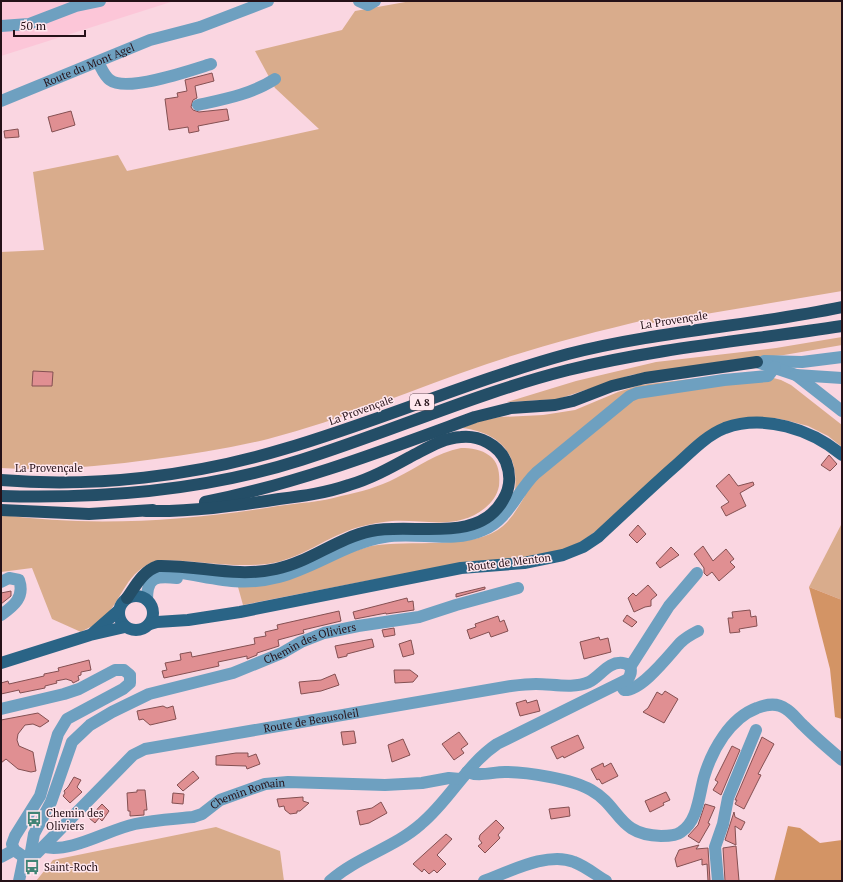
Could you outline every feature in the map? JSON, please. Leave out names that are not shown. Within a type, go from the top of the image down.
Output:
[{"type":"highway","name":"La Provençale","points":[[1,480],[58,482],[95,481],[184,472],[282,450],[482,380],[570,354],[662,335],[842,308]]},
{"type":"highway","name":"A 8","points":[[1,496],[60,498],[100,496],[175,488],[218,481],[300,460],[506,388],[567,371],[639,355],[842,326]]},
{"type":"highway","points":[[146,511],[200,504],[263,490],[347,464],[475,417],[499,410],[555,405],[586,398],[627,382],[757,362]]},
{"type":"highway","points":[[1,510],[89,514],[221,508],[330,491],[366,479],[442,441],[462,437],[482,440],[490,444],[502,455],[508,470],[508,488],[500,506],[485,519],[464,527],[440,530],[400,528],[370,531],[355,536],[296,563],[261,572],[229,573],[168,566],[152,568],[142,576],[127,598]]},
{"type":"main road","name":"Route de Menton","points":[[150,624],[240,612],[461,568],[524,563],[563,555],[583,547],[598,537],[703,441],[724,429],[740,424],[761,422],[801,431],[830,445],[842,455]]},
{"type":"main road","points":[[90,635],[118,611],[123,601],[127,598],[138,596],[150,603],[153,613],[150,624],[140,630],[134,631],[120,623],[118,611]]},
{"type":"main road","name":"Route de Menton","points":[[150,603],[169,614],[198,618]]},
{"type":"main road","points":[[1,663],[90,635],[125,627]]},
{"type":"street","points":[[1,26],[29,24],[76,6],[100,1]]},
{"type":"street","name":"Route du Mont Agel","points":[[1,101],[150,40],[200,27],[268,1]]},
{"type":"street","points":[[359,1],[368,5],[375,1]]},
{"type":"street","points":[[98,62],[110,80],[130,84],[150,81],[211,64]]},
{"type":"street","points":[[198,105],[263,87],[275,79]]},
{"type":"street","points":[[757,362],[775,360],[802,362],[842,356]]},
{"type":"street","points":[[757,362],[796,375],[842,378]]},
{"type":"street","points":[[150,603],[148,586],[151,581],[156,578],[162,577],[245,581],[280,577],[359,544],[386,536],[460,535],[483,530],[505,514],[528,481],[536,473],[630,396],[637,393],[724,380],[768,376],[775,368]]},
{"type":"street","points":[[796,375],[842,411]]},
{"type":"street","points":[[152,568],[208,579]]},
{"type":"street","points":[[330,881],[342,870],[409,834],[436,810],[463,776],[484,753],[497,744],[628,679],[632,674],[630,667],[669,606],[697,573]]},
{"type":"street","points":[[1,582],[9,578],[19,580],[22,588],[20,598],[12,608],[1,615]]},
{"type":"street","name":"Chemin des Oliviers","points":[[23,855],[52,802],[72,742],[90,725],[112,712],[149,694],[233,673],[282,653],[301,642],[324,633],[358,626],[419,617],[518,588]]},
{"type":"street","points":[[620,684],[624,690],[628,690],[638,685],[664,662],[681,642],[698,631]]},
{"type":"street","name":"Route de Beausoleil","points":[[1,857],[23,855],[44,847],[133,755],[145,749],[511,686],[536,684],[573,685],[589,682],[608,667],[618,662],[626,663],[630,667]]},
{"type":"street","points":[[1,708],[79,689],[115,670],[124,670],[130,675],[130,683],[123,689],[67,719],[58,734],[40,796],[19,829],[12,844],[23,855],[19,881]]},
{"type":"street","name":"Chemin Romain","points":[[44,847],[54,849],[134,824],[193,817],[202,814],[220,800],[265,784],[288,782],[385,785],[422,783],[463,776],[506,772],[532,774],[581,785],[604,799],[622,822],[634,832],[650,836],[668,836],[681,832],[689,823],[701,797],[704,778],[715,751],[726,732],[748,711],[773,704],[786,709],[842,760]]},
{"type":"street","points":[[718,881],[715,847],[723,824],[728,798],[756,730]]},
{"type":"street","points":[[19,829],[34,834]]},
{"type":"street","points":[[484,881],[544,860],[562,859],[574,862],[606,881]]},
{"type":"shaded area","points":[[1,1],[174,1],[1,56]]},
{"type":"shaded area","points":[[411,1],[842,1],[842,291],[652,323],[649,319],[588,334],[487,364],[323,423],[268,439],[240,445],[136,462],[98,466],[40,469],[1,468],[1,252],[44,250],[33,172],[118,155],[127,171],[319,129],[275,88],[255,51],[342,30],[355,11]]},
{"type":"shaded area","points":[[842,337],[842,345],[784,355],[738,359],[631,375],[558,399],[507,402],[576,381],[656,362],[776,348]]},
{"type":"shaded area","points":[[742,373],[766,376],[781,380],[791,385],[842,425],[842,447],[828,436],[808,426],[789,421],[775,418],[736,421],[581,542],[552,554],[371,580],[243,605],[238,587],[371,546],[386,544],[440,543],[476,539],[491,534],[507,523],[525,496],[515,490],[513,465],[509,455],[504,447],[486,434],[475,430],[462,428],[480,421],[500,417],[543,415],[575,410],[618,392],[640,385]]},
{"type":"shaded area","points":[[461,448],[476,449],[487,454],[493,459],[498,470],[499,486],[496,496],[488,506],[474,515],[452,522],[392,521],[367,525],[347,531],[291,558],[267,564],[240,565],[158,560],[138,571],[102,620],[81,632],[52,619],[32,568],[1,572],[1,515],[70,521],[140,521],[175,519],[318,501],[376,487],[443,453]]},
{"type":"shaded area","points":[[842,523],[842,600],[809,587]]},
{"type":"shaded area","points":[[809,587],[842,600],[842,719],[835,717],[830,669]]},
{"type":"shaded area","points":[[788,826],[800,828],[820,843],[842,840],[842,881],[774,881]]},
{"type":"shaded area","points":[[216,827],[280,851],[284,881],[36,881],[53,860]]},
{"type":"building","points":[[212,73],[214,81],[195,86],[197,98],[193,100],[191,107],[193,110],[199,112],[227,109],[229,120],[198,126],[199,131],[189,133],[188,127],[169,130],[165,99],[178,97],[177,93],[187,91],[185,80]]},
{"type":"building","points":[[71,111],[75,125],[52,132],[48,117]]},
{"type":"building","points":[[18,129],[19,137],[5,138],[4,131]]},
{"type":"building","points":[[33,371],[53,372],[52,386],[32,386]]},
{"type":"building","points":[[829,455],[837,464],[830,471],[821,465]]},
{"type":"building","points":[[729,474],[738,486],[753,482],[754,485],[740,493],[746,506],[726,516],[721,507],[729,502],[716,486]]},
{"type":"building","points":[[638,525],[646,534],[637,543],[629,535]]},
{"type":"building","points":[[703,546],[713,561],[726,549],[734,559],[730,562],[735,567],[719,581],[712,572],[707,576],[704,573],[704,568],[694,554]]},
{"type":"building","points":[[671,547],[679,555],[660,568],[656,563]]},
{"type":"building","points":[[648,585],[657,595],[651,600],[651,606],[634,612],[628,598],[633,593],[636,596]]},
{"type":"building","points":[[485,587],[485,589],[456,597],[456,594]]},
{"type":"building","points":[[11,591],[11,596],[1,604],[1,593]]},
{"type":"building","points":[[407,598],[408,602],[413,601],[414,610],[386,613],[355,619],[353,612]]},
{"type":"building","points":[[750,610],[751,617],[756,616],[757,626],[739,629],[740,632],[730,633],[728,618],[733,618],[732,612]]},
{"type":"building","points":[[339,611],[341,621],[303,630],[304,633],[278,640],[279,646],[257,653],[257,655],[247,659],[247,656],[218,662],[219,666],[164,678],[162,671],[167,670],[165,663],[181,660],[180,654],[191,652],[192,657],[255,644],[254,638],[266,636],[265,632],[278,629],[277,625]]},
{"type":"building","points":[[627,615],[637,622],[632,627],[623,621]]},
{"type":"building","points":[[498,616],[500,622],[504,620],[508,631],[491,637],[489,632],[470,639],[467,630],[476,627],[475,624]]},
{"type":"building","points":[[394,628],[395,635],[384,637],[382,630]]},
{"type":"building","points":[[599,637],[600,640],[608,638],[611,652],[584,659],[580,642]]},
{"type":"building","points":[[372,639],[374,647],[338,658],[335,646]]},
{"type":"building","points":[[411,640],[414,654],[403,657],[399,644]]},
{"type":"building","points":[[89,660],[91,670],[81,672],[81,675],[78,676],[79,680],[73,683],[72,681],[66,679],[56,681],[57,683],[45,686],[45,688],[20,693],[19,690],[1,694],[1,683],[8,681],[9,684],[44,676],[44,674],[59,671],[58,668]]},
{"type":"building","points":[[394,670],[410,670],[418,676],[413,682],[395,683]]},
{"type":"building","points":[[335,674],[339,685],[321,691],[301,694],[299,682],[321,680]]},
{"type":"building","points":[[665,691],[678,699],[664,723],[643,712],[648,708],[657,692],[662,695]]},
{"type":"building","points":[[526,700],[527,703],[537,700],[540,711],[520,716],[516,703]]},
{"type":"building","points":[[163,706],[167,708],[173,706],[176,719],[150,725],[143,719],[139,720],[137,711]]},
{"type":"building","points":[[38,713],[49,721],[40,727],[33,724],[25,725],[18,734],[17,740],[19,746],[33,752],[36,771],[31,772],[18,769],[6,759],[1,763],[1,720]]},
{"type":"building","points":[[354,731],[356,743],[343,745],[341,732]]},
{"type":"building","points":[[459,732],[468,744],[461,749],[464,753],[454,760],[442,744]]},
{"type":"building","points":[[578,735],[584,748],[564,758],[563,756],[557,759],[551,747]]},
{"type":"building","points":[[762,737],[774,744],[758,774],[761,775],[744,809],[735,804],[737,800],[735,800]]},
{"type":"building","points":[[403,739],[410,755],[392,762],[388,745]]},
{"type":"building","points":[[732,746],[740,750],[721,795],[713,790],[718,782],[715,780]]},
{"type":"building","points":[[248,753],[248,757],[256,754],[260,764],[247,769],[246,766],[216,765],[216,756]]},
{"type":"building","points":[[603,763],[604,767],[611,763],[618,776],[602,784],[599,779],[597,780],[591,769]]},
{"type":"building","points":[[193,771],[199,778],[183,791],[177,785]]},
{"type":"building","points":[[74,777],[81,780],[77,787],[82,792],[70,803],[63,796],[65,793],[64,791]]},
{"type":"building","points":[[137,790],[145,790],[147,810],[144,810],[144,815],[130,816],[130,811],[128,811],[127,793],[137,792]]},
{"type":"building","points":[[666,792],[670,800],[663,803],[664,805],[650,812],[645,801]]},
{"type":"building","points":[[173,793],[184,794],[183,804],[172,803]]},
{"type":"building","points":[[303,797],[303,801],[309,803],[300,811],[297,811],[297,813],[290,814],[285,810],[284,806],[279,807],[277,799]]},
{"type":"building","points":[[381,802],[387,813],[369,823],[360,825],[357,811],[372,808]]},
{"type":"building","points":[[102,804],[109,811],[102,821],[99,818],[95,823],[89,818]]},
{"type":"building","points":[[705,804],[715,807],[708,823],[710,824],[699,843],[688,836],[698,825]]},
{"type":"building","points":[[569,807],[570,816],[551,819],[549,809]]},
{"type":"building","points":[[734,812],[735,817],[745,822],[741,830],[735,826],[736,845],[725,840]]},
{"type":"building","points":[[496,820],[504,828],[498,835],[500,838],[485,853],[478,846],[482,843],[479,839],[480,835]]},
{"type":"building","points":[[446,834],[452,839],[437,855],[446,864],[437,873],[434,870],[429,874],[424,869],[422,872],[413,864]]},
{"type":"building","points":[[699,845],[696,849],[708,848],[710,881],[708,881],[707,864],[702,865],[702,859],[677,867],[675,859],[679,850]]},
{"type":"building","points":[[736,846],[739,881],[725,881],[723,848]]},
{"type":"place","name":"Chemin des Oliviers","points":[[34,819]]},
{"type":"place","name":"Saint-Roch","points":[[32,867]]}]
